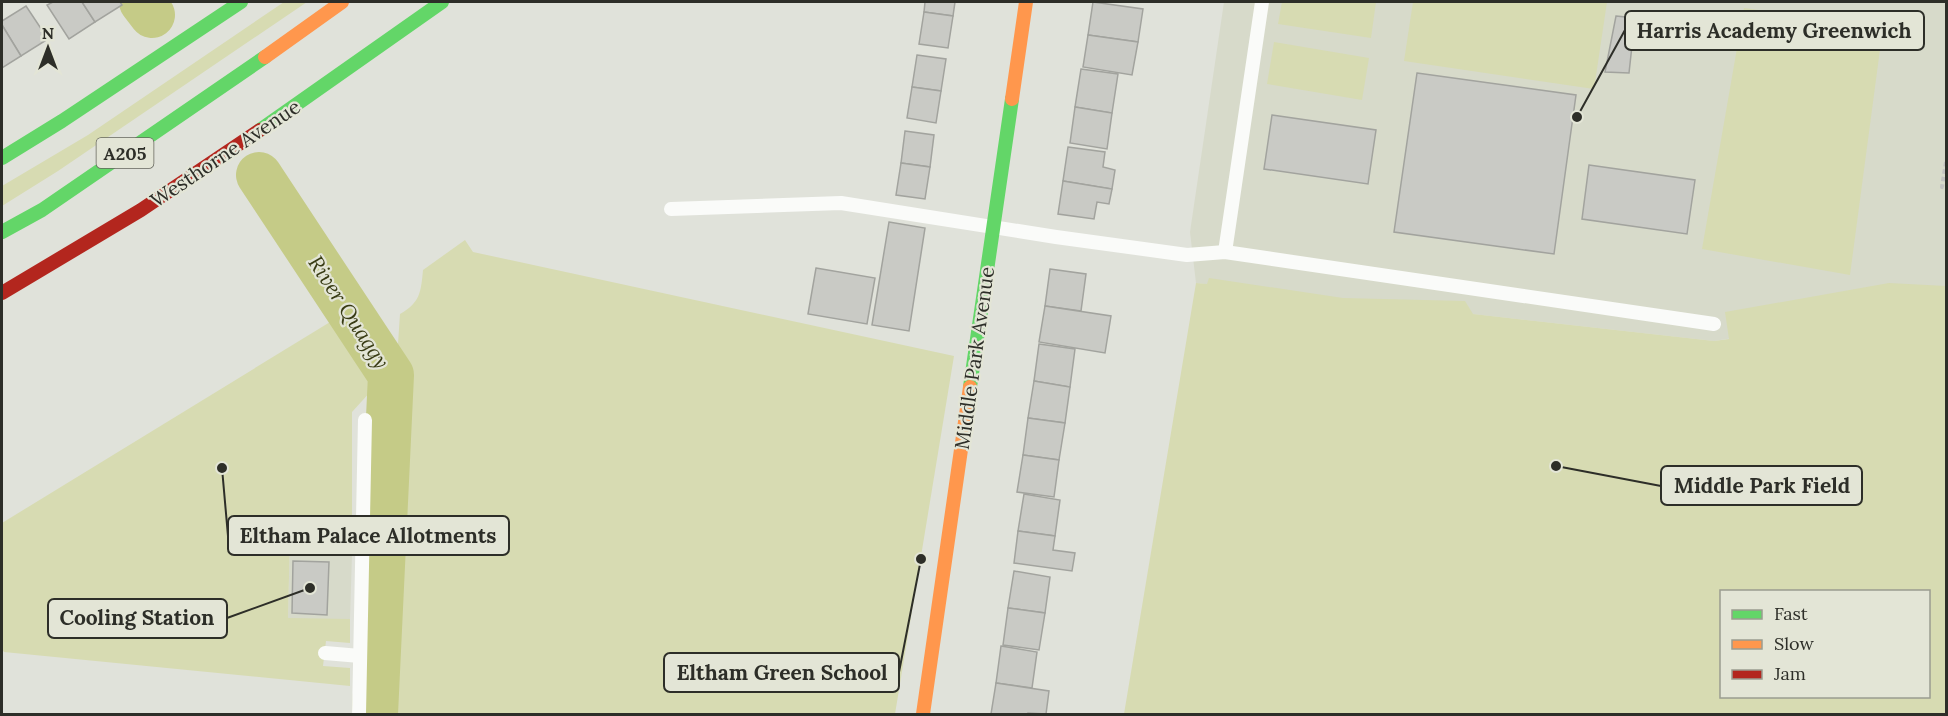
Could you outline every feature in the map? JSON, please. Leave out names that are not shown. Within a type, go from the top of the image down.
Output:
[{"type":"main road","points":[[2,158],[62,121],[241,2]]},
{"type":"main road","name":"A205","points":[[2,232],[52,203],[342,2]]},
{"type":"main road","name":"Westhorne Avenue","points":[[2,293],[141,210],[273,122],[442,2]]},
{"type":"main road","name":"Middle Park Avenue","points":[[923,714],[1026,2]]},
{"type":"lane","points":[[1225,252],[1262,2]]},
{"type":"lane","points":[[671,209],[841,203],[1188,255],[1225,252],[1714,324]]},
{"type":"lane","points":[[359,714],[366,420]]},
{"type":"lane","points":[[325,654],[360,656]]},
{"type":"path","points":[[1947,162],[1942,187],[1947,188]]},
{"type":"shaded area","points":[[1224,2],[1946,2],[1946,313],[1898,312],[1714,341],[1196,283],[1190,232]]},
{"type":"shaded area","points":[[290,537],[329,537],[329,554],[352,554],[350,619],[288,619]]},
{"type":"green space","points":[[284,2],[307,2],[58,171],[2,206],[2,186],[88,135]]},
{"type":"green space","points":[[1282,2],[1376,2],[1371,38],[1278,24]]},
{"type":"green space","points":[[1413,2],[1607,2],[1594,89],[1404,61]]},
{"type":"green space","points":[[1744,8],[1883,27],[1850,275],[1702,249]]},
{"type":"green space","points":[[1274,42],[1369,58],[1362,100],[1267,84]]},
{"type":"green space","points":[[465,240],[473,252],[954,356],[895,714],[382,714],[400,314],[416,301],[423,270]]},
{"type":"green space","points":[[1209,278],[1343,298],[1465,301],[1473,314],[1714,341],[1729,339],[1725,312],[1889,283],[1946,286],[1946,714],[1124,714],[1196,283],[1207,284]]},
{"type":"green space","points":[[335,319],[382,379],[352,412],[352,538],[290,537],[288,618],[350,619],[350,643],[326,641],[323,666],[350,668],[350,686],[4,652],[2,649],[2,523]]},
{"type":"building","points":[[53,2],[82,2],[95,22],[69,39],[47,5]]},
{"type":"building","points":[[82,2],[120,2],[122,5],[95,22]]},
{"type":"building","points":[[925,2],[955,2],[953,16],[924,12]]},
{"type":"building","points":[[1093,2],[1143,9],[1138,42],[1088,35]]},
{"type":"building","points":[[26,6],[48,39],[21,56],[2,25],[2,21]]},
{"type":"building","points":[[924,12],[953,16],[948,48],[919,44]]},
{"type":"building","points":[[1616,16],[1635,18],[1629,73],[1605,72]]},
{"type":"building","points":[[2,25],[21,56],[2,68]]},
{"type":"building","points":[[1088,35],[1138,42],[1132,75],[1083,67]]},
{"type":"building","points":[[917,55],[946,59],[941,91],[912,87]]},
{"type":"building","points":[[1081,69],[1118,74],[1112,113],[1075,107]]},
{"type":"building","points":[[1417,73],[1576,95],[1554,254],[1394,232]]},
{"type":"building","points":[[912,87],[941,91],[936,123],[907,118]]},
{"type":"building","points":[[1075,107],[1112,113],[1107,149],[1070,143]]},
{"type":"building","points":[[1272,115],[1376,130],[1368,184],[1264,169]]},
{"type":"building","points":[[905,131],[934,135],[930,167],[901,163]]},
{"type":"building","points":[[1068,147],[1105,152],[1103,167],[1115,170],[1112,189],[1063,181]]},
{"type":"building","points":[[901,163],[930,167],[925,199],[896,195]]},
{"type":"building","points":[[1589,165],[1695,180],[1687,234],[1582,219]]},
{"type":"building","points":[[1063,181],[1112,189],[1109,204],[1097,202],[1094,219],[1058,214]]},
{"type":"building","points":[[889,222],[925,228],[909,331],[872,325]]},
{"type":"building","points":[[816,268],[875,278],[867,324],[808,314]]},
{"type":"building","points":[[1050,269],[1086,274],[1081,311],[1045,306]]},
{"type":"building","points":[[1045,306],[1111,316],[1105,353],[1039,342]]},
{"type":"building","points":[[1039,344],[1075,349],[1070,387],[1034,381]]},
{"type":"building","points":[[1034,381],[1070,387],[1065,423],[1028,418]]},
{"type":"building","points":[[1028,418],[1065,423],[1059,460],[1023,455]]},
{"type":"building","points":[[1023,455],[1059,460],[1054,497],[1017,492]]},
{"type":"building","points":[[1024,494],[1060,500],[1055,536],[1018,531]]},
{"type":"building","points":[[1018,531],[1055,536],[1053,550],[1075,553],[1072,571],[1014,563]]},
{"type":"building","points":[[293,561],[329,562],[327,615],[292,613]]},
{"type":"building","points":[[1014,571],[1050,577],[1045,613],[1008,608]]},
{"type":"building","points":[[1008,608],[1045,613],[1039,650],[1003,645]]},
{"type":"building","points":[[1001,646],[1037,652],[1032,688],[996,683]]},
{"type":"building","points":[[996,683],[1049,691],[1046,714],[991,714]]},
{"type":"waterway","name":"River Quaggy","points":[[142,2],[152,15]]},
{"type":"waterway","name":"River Quaggy","points":[[259,175],[391,375],[375,714]]},
{"type":"traffic: fast","points":[[2,158],[62,121],[241,2]]},
{"type":"traffic: fast","points":[[260,130],[442,2]]},
{"type":"traffic: fast","points":[[2,232],[42,210],[265,57]]},
{"type":"traffic: fast","points":[[970,387],[1012,99]]},
{"type":"traffic: slow","points":[[265,57],[342,2]]},
{"type":"traffic: slow","points":[[1012,99],[1026,2]]},
{"type":"traffic: slow","points":[[923,714],[970,387]]},
{"type":"traffic: jam","points":[[2,293],[141,210],[260,130]]},
{"type":"place","name":"Harris Academy Greenwich","points":[[1577,117]]},
{"type":"place","name":"Middle Park Field","points":[[1556,466]]},
{"type":"place","name":"Eltham Palace Allotments","points":[[222,468]]},
{"type":"place","name":"Eltham Green School","points":[[921,559]]},
{"type":"place","name":"Cooling Station","points":[[310,588]]}]
